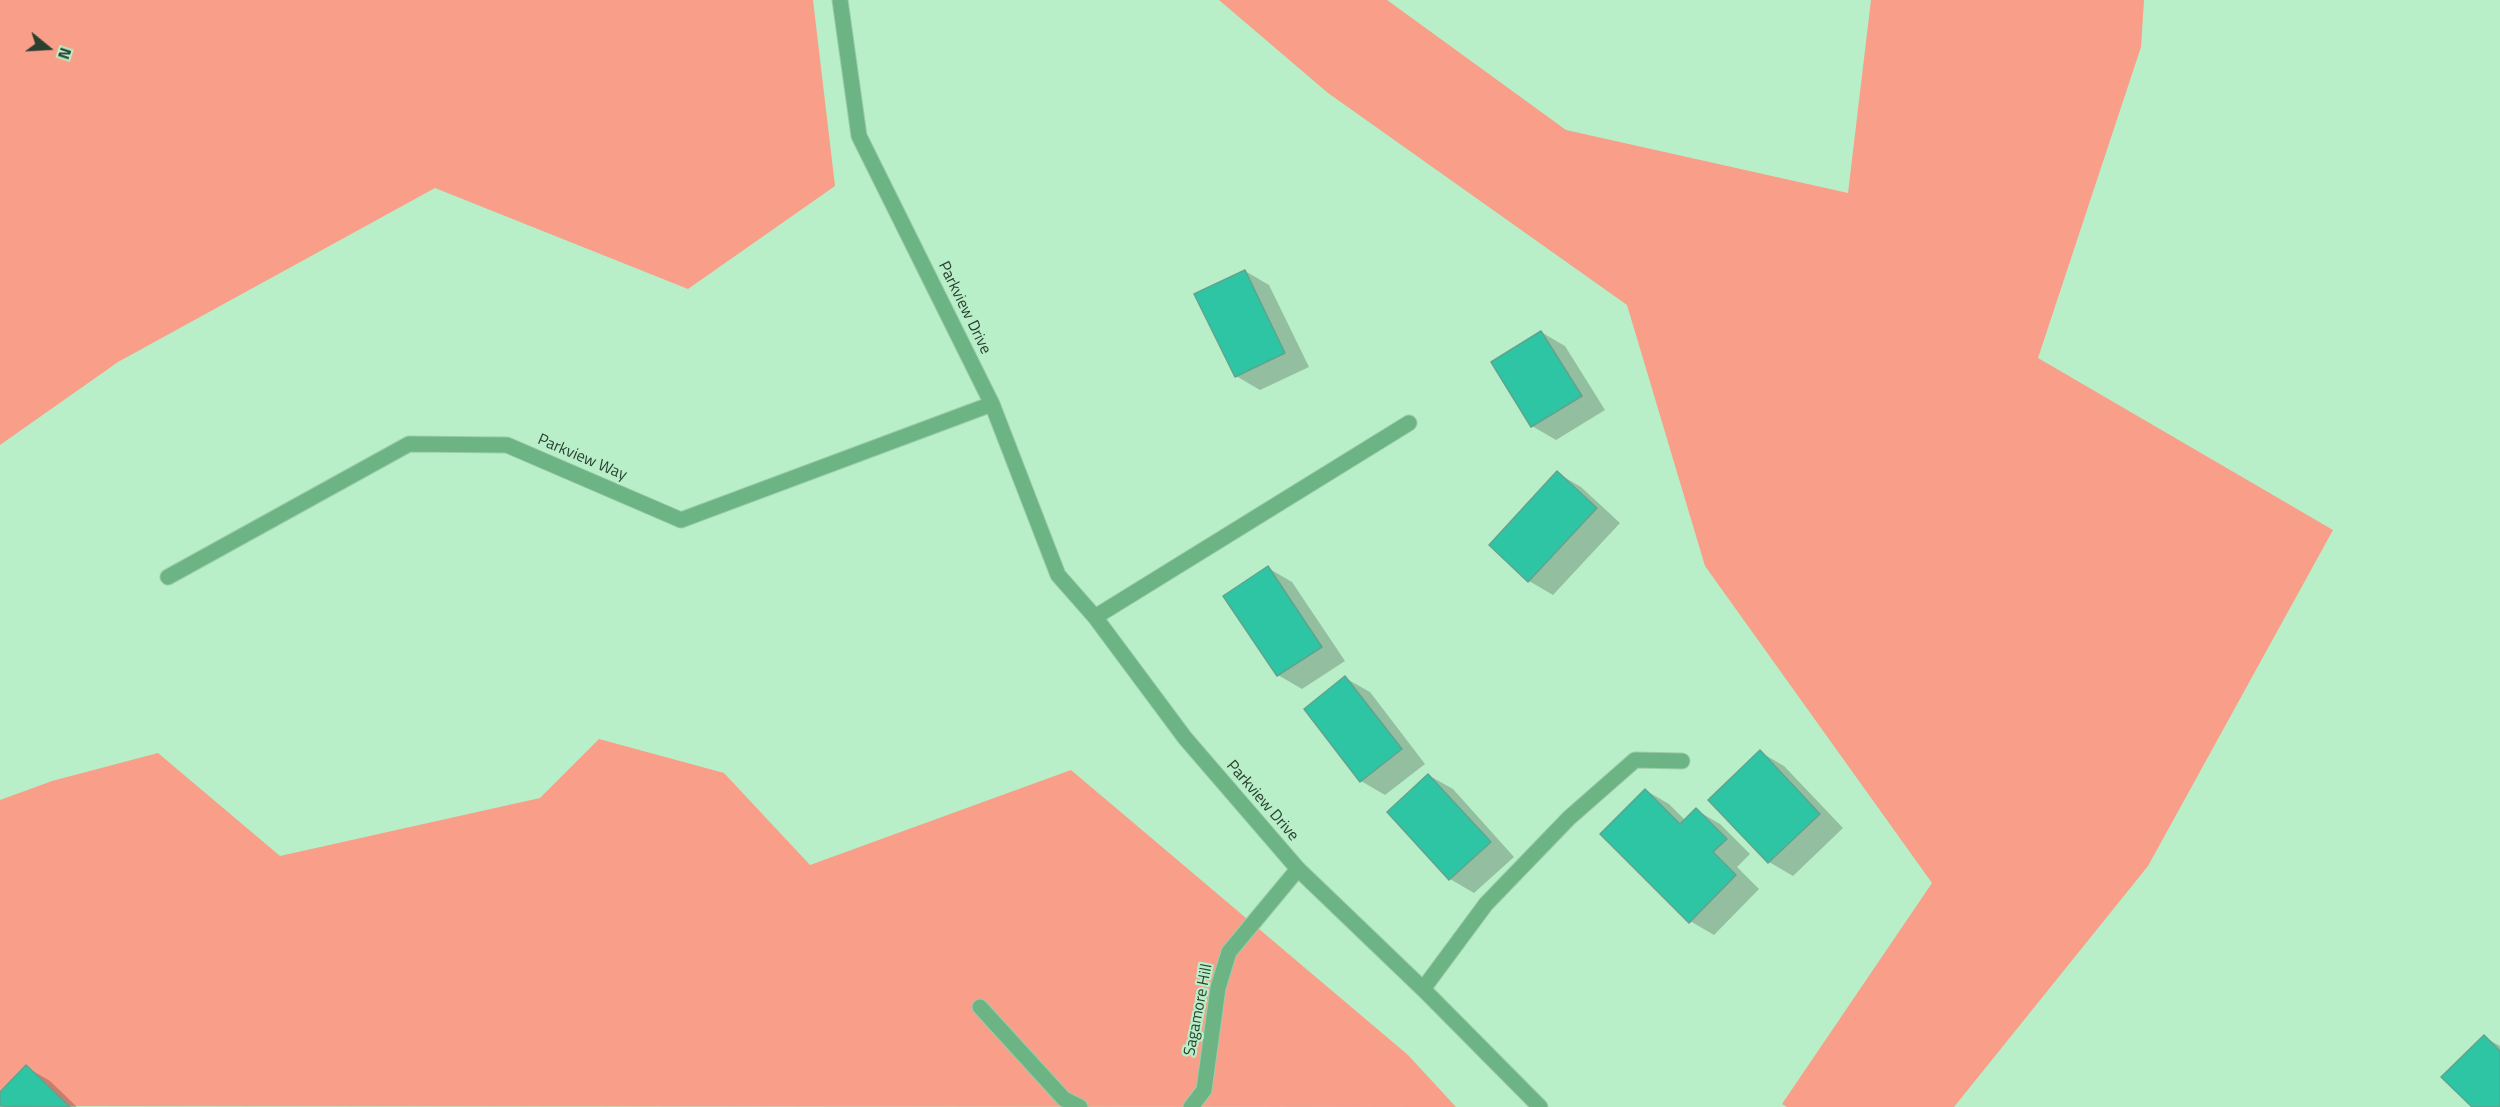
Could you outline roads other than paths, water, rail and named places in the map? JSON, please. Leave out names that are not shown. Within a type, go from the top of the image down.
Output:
[{"type":"street","name":"Parkview Drive","points":[[840,0],[859,136],[992,404],[1058,575],[1095,617],[1185,738],[1298,869],[1423,989],[1540,1107]]},
{"type":"street","name":"Parkview Way","points":[[168,577],[409,444],[507,446],[681,520],[992,404]]},
{"type":"street","points":[[1095,617],[1409,423]]},
{"type":"street","points":[[1423,989],[1486,904],[1569,818],[1635,760],[1682,761]]},
{"type":"street","name":"Sagamore Hill","points":[[1191,1107],[1204,1090],[1218,988],[1229,952],[1298,869]]},
{"type":"street","points":[[980,1007],[1064,1099],[1080,1107]]}]
